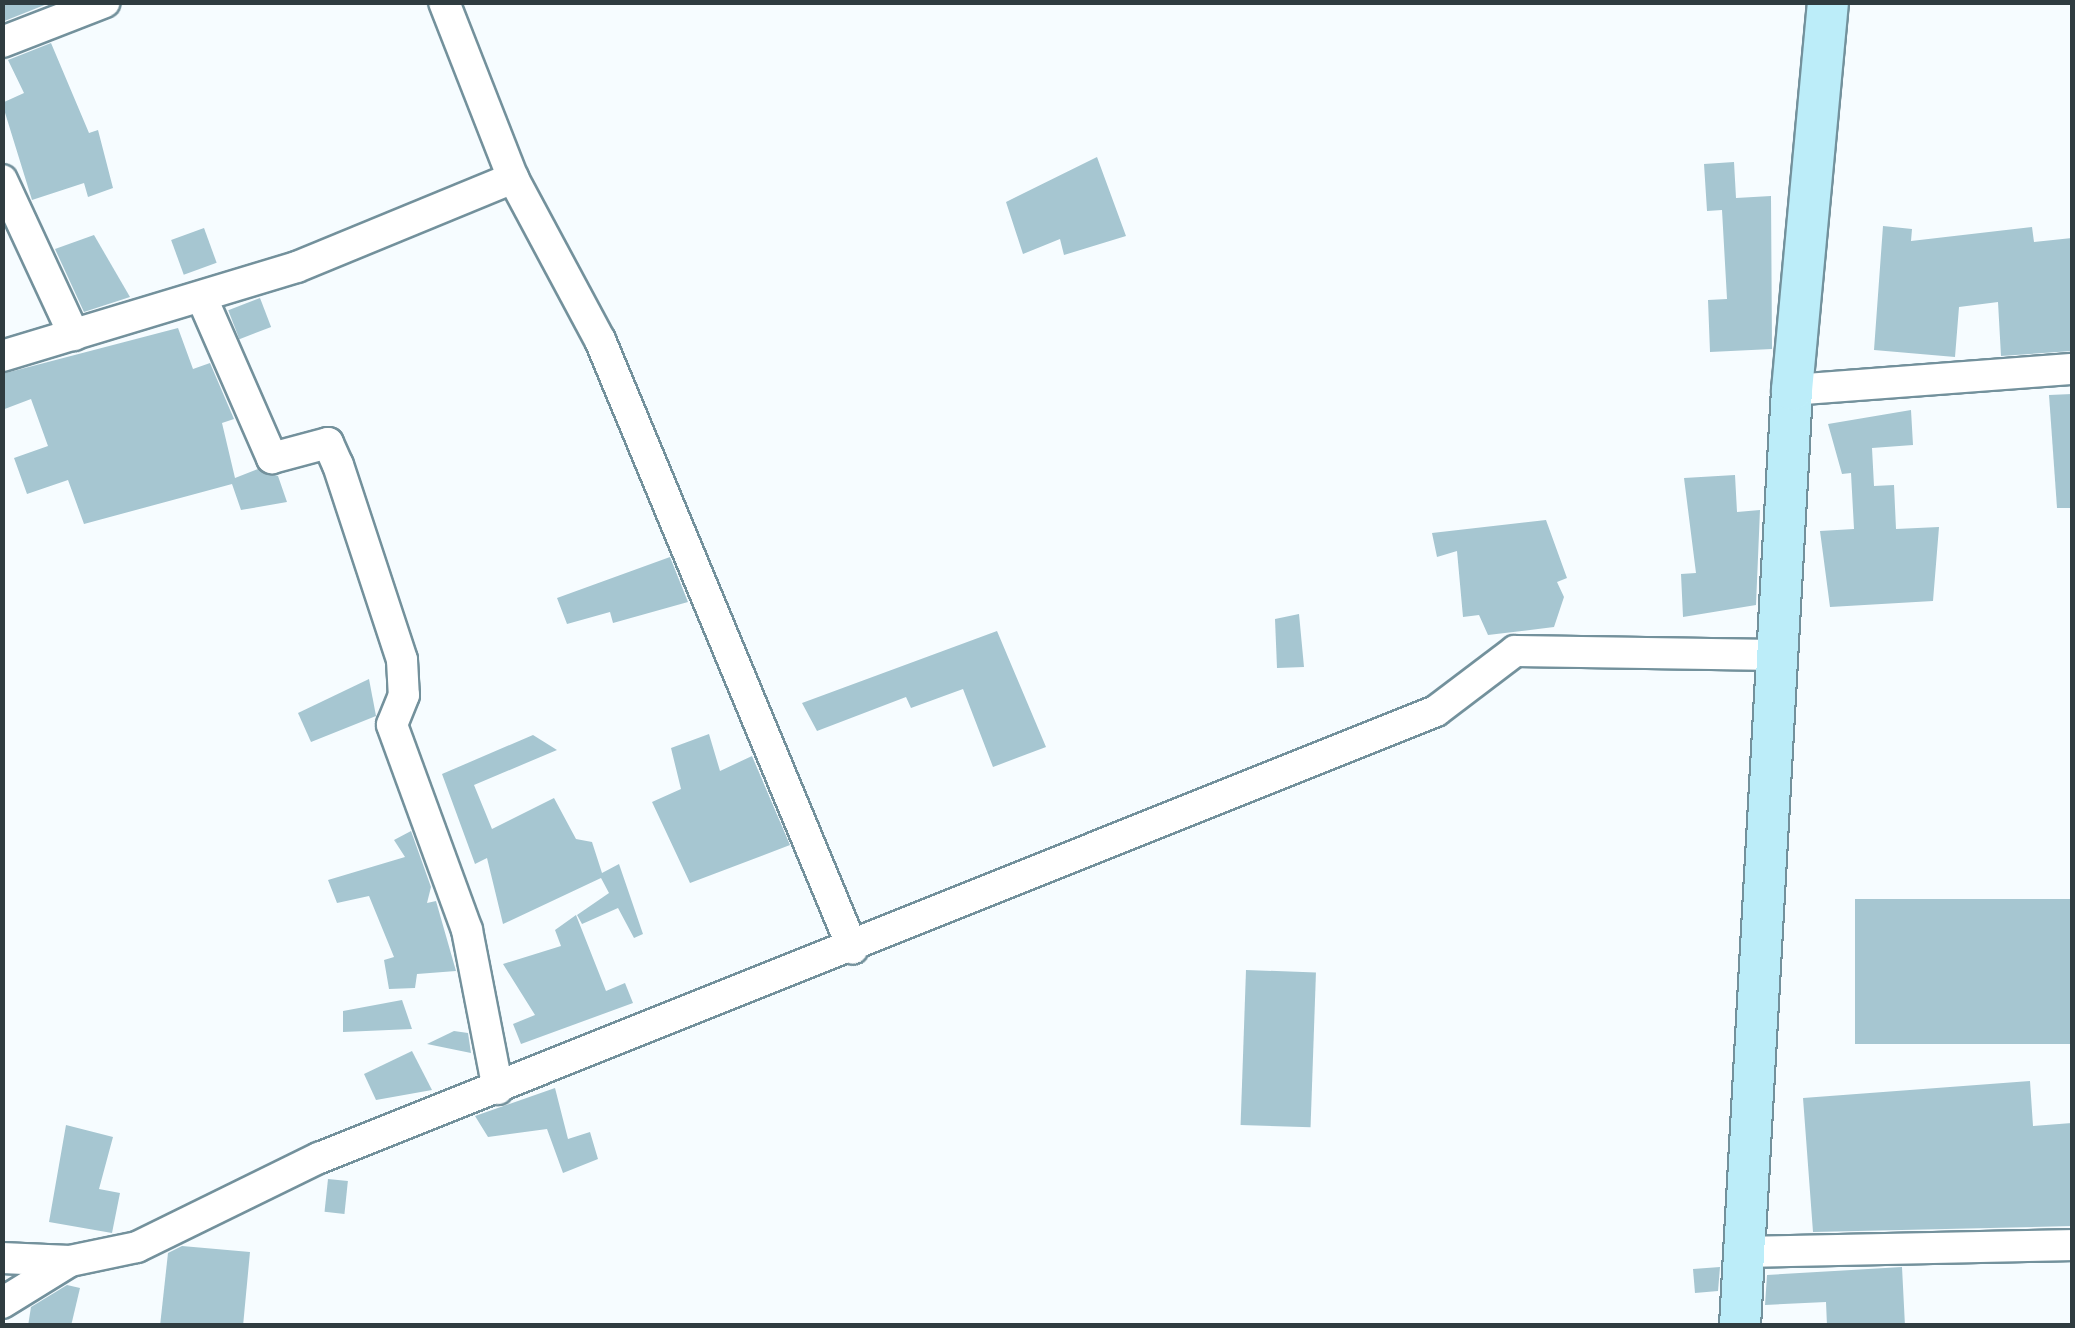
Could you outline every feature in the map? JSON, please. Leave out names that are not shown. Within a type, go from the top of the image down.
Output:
[{"type":"main road","points":[[1740,1326],[1792,390],[1828,2]]},
{"type":"street","points":[[2,42],[104,2]]},
{"type":"street","points":[[444,2],[512,178],[600,340],[853,949]]},
{"type":"street","points":[[2,356],[202,298],[512,178]]},
{"type":"street","points":[[2,180],[74,335]]},
{"type":"street","points":[[202,298],[272,458],[328,443],[338,464],[402,660],[404,694],[392,725],[467,930],[498,1089]]},
{"type":"street","points":[[1792,390],[2072,369]]},
{"type":"street","points":[[2,1258],[70,1261],[137,1246],[319,1158],[853,949],[1436,712],[1502,657],[1533,645],[1777,655]]},
{"type":"street","points":[[1746,1252],[2072,1245]]},
{"type":"street","points":[[2,1303],[70,1261]]},
{"type":"building","points":[[2,2],[52,2],[2,22]]},
{"type":"building","points":[[51,43],[89,133],[98,130],[113,188],[88,197],[84,183],[32,200],[2,103],[24,93],[8,60]]},
{"type":"building","points":[[1097,157],[1126,236],[1064,255],[1060,239],[1023,254],[1006,202]]},
{"type":"building","points":[[1734,162],[1736,198],[1771,196],[1772,349],[1710,352],[1708,300],[1727,299],[1722,210],[1707,211],[1704,164]]},
{"type":"building","points":[[1883,226],[1912,229],[1911,241],[2032,227],[2034,242],[2072,238],[2072,351],[2001,356],[1998,302],[1959,307],[1955,357],[1874,350]]},
{"type":"building","points":[[204,228],[217,263],[184,275],[171,240]]},
{"type":"building","points":[[94,235],[130,297],[84,312],[55,249]]},
{"type":"building","points":[[260,298],[271,327],[239,339],[228,310]]},
{"type":"building","points":[[178,328],[193,369],[210,363],[234,419],[222,423],[235,478],[258,469],[278,476],[287,502],[241,510],[232,484],[84,524],[68,480],[27,494],[14,458],[48,446],[31,399],[2,410],[2,374]]},
{"type":"building","points":[[2072,394],[2072,508],[2057,508],[2049,395]]},
{"type":"building","points":[[1911,410],[1913,445],[1872,448],[1874,486],[1894,485],[1896,529],[1939,527],[1933,601],[1830,607],[1820,531],[1854,529],[1851,473],[1842,474],[1828,424]]},
{"type":"building","points":[[1735,475],[1737,512],[1760,510],[1756,605],[1683,617],[1681,574],[1696,573],[1684,478]]},
{"type":"building","points":[[1546,520],[1567,578],[1557,582],[1564,597],[1554,627],[1488,635],[1479,615],[1463,617],[1457,551],[1437,557],[1432,533]]},
{"type":"building","points":[[670,557],[688,602],[613,623],[610,612],[567,624],[557,598]]},
{"type":"building","points":[[1299,614],[1304,667],[1277,668],[1275,619]]},
{"type":"building","points":[[997,631],[1046,747],[993,767],[963,689],[911,708],[906,697],[817,731],[802,703]]},
{"type":"building","points":[[369,679],[376,716],[311,742],[298,713]]},
{"type":"building","points":[[709,734],[720,771],[752,756],[790,845],[690,883],[652,802],[681,789],[671,748]]},
{"type":"building","points":[[533,735],[557,750],[474,785],[492,829],[554,798],[576,839],[592,842],[602,873],[619,864],[643,934],[634,938],[618,908],[582,924],[577,915],[609,893],[601,878],[503,924],[487,858],[475,864],[442,774]]},
{"type":"building","points":[[411,831],[431,887],[427,903],[436,901],[456,971],[417,974],[415,988],[389,989],[384,960],[394,957],[369,896],[337,903],[328,880],[405,857],[394,840]]},
{"type":"building","points":[[1855,899],[2072,899],[2072,1044],[1855,1044]]},
{"type":"building","points":[[576,915],[606,991],[625,983],[633,1003],[521,1044],[513,1024],[535,1015],[503,964],[561,946],[555,930]]},
{"type":"building","points":[[1246,970],[1316,972],[1311,1127],[1241,1125]]},
{"type":"building","points":[[402,1000],[412,1029],[343,1032],[343,1011]]},
{"type":"building","points":[[454,1031],[468,1033],[471,1053],[427,1044]]},
{"type":"building","points":[[412,1051],[432,1090],[376,1100],[364,1074]]},
{"type":"building","points":[[2030,1081],[2033,1126],[2072,1123],[2072,1226],[1813,1232],[1803,1098]]},
{"type":"building","points":[[555,1088],[568,1139],[590,1132],[598,1159],[563,1173],[547,1129],[488,1137],[475,1116]]},
{"type":"building","points":[[66,1125],[113,1137],[99,1189],[120,1193],[112,1233],[49,1222]]},
{"type":"building","points":[[328,1179],[348,1181],[344,1214],[325,1212]]},
{"type":"building","points":[[182,1246],[250,1252],[243,1326],[160,1326],[168,1253]]},
{"type":"building","points":[[1720,1267],[1718,1291],[1695,1293],[1693,1269]]},
{"type":"building","points":[[1902,1267],[1905,1326],[1827,1326],[1826,1302],[1765,1305],[1767,1275]]},
{"type":"building","points":[[67,1285],[80,1288],[71,1326],[28,1326],[31,1307]]}]
